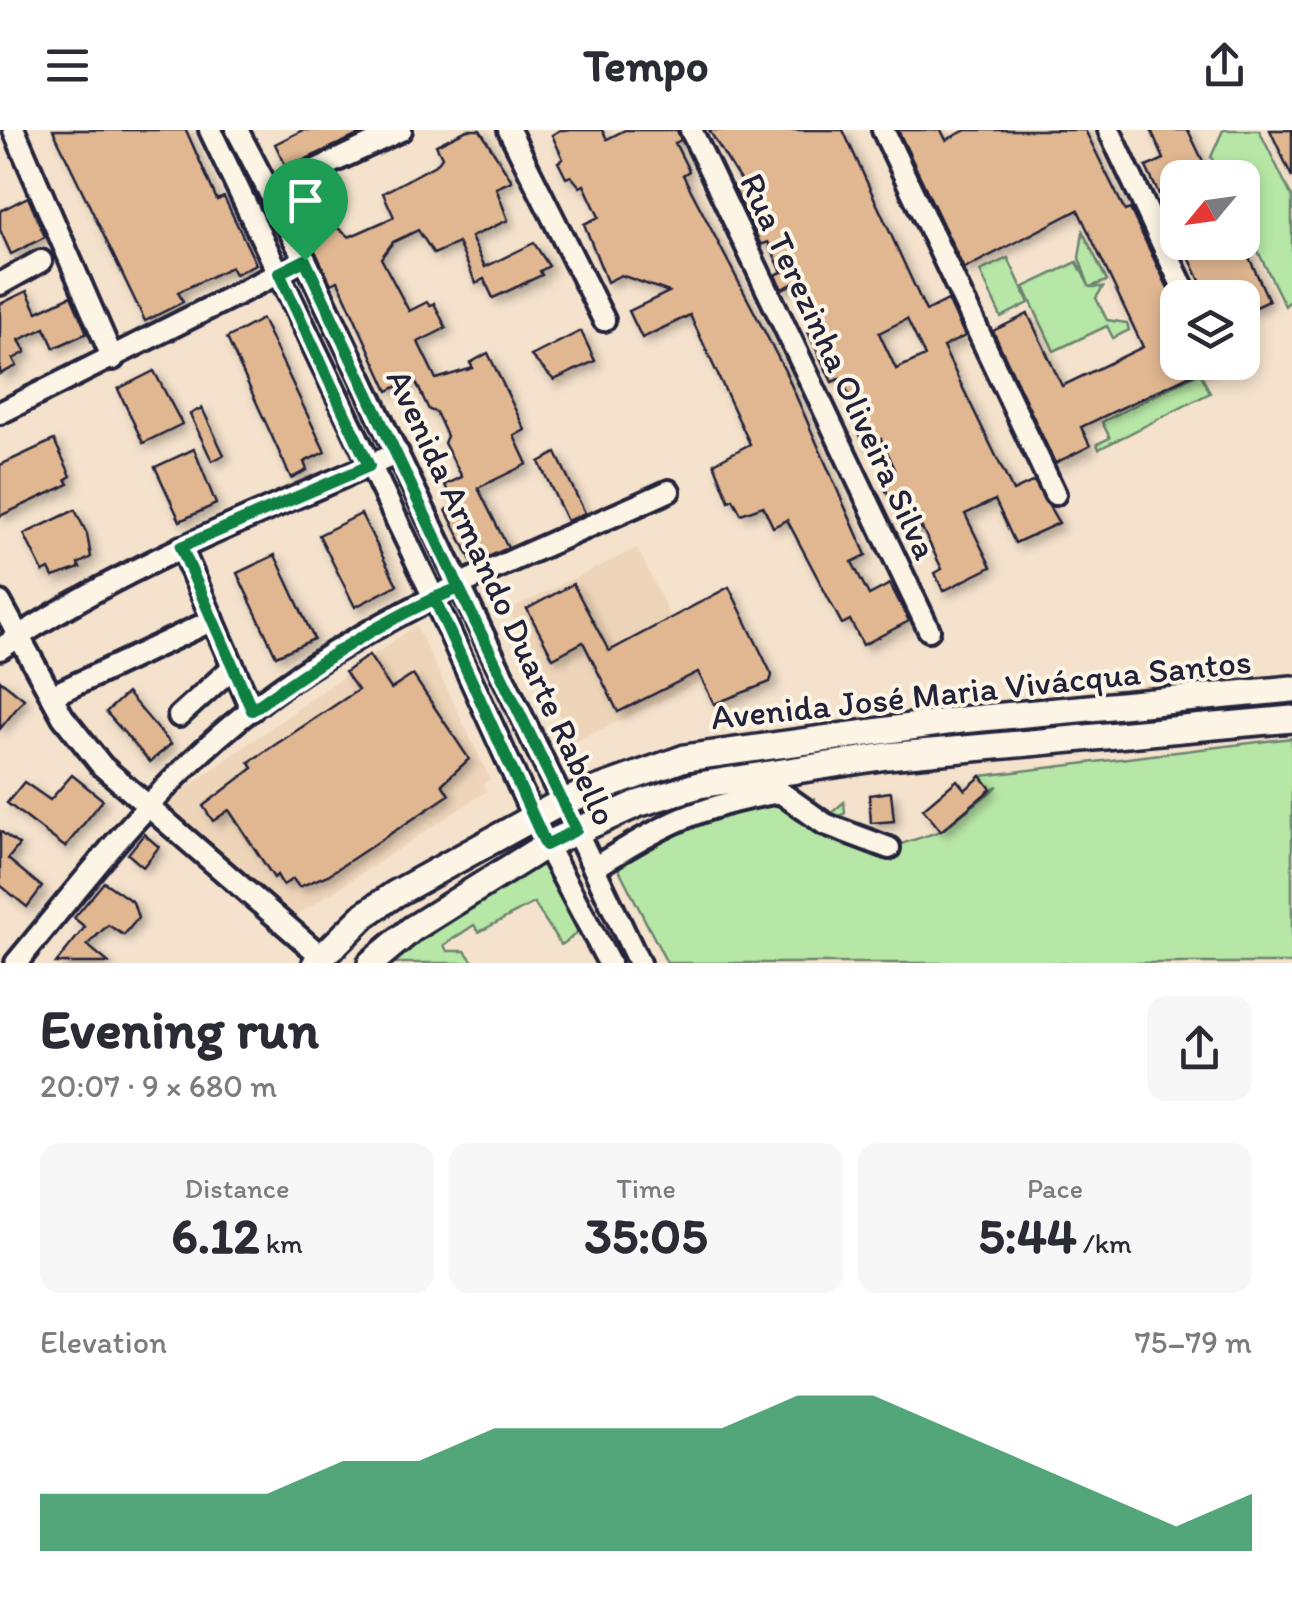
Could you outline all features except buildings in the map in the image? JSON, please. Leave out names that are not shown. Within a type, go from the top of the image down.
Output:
[{"type":"main road","name":"Avenida José Maria Vivácqua Santos","points":[[318,959],[395,894],[534,817],[562,802],[685,758],[812,738],[1292,689]]},
{"type":"main road","name":"Avenida José Maria Vivácqua Santos","points":[[371,963],[412,929],[546,845],[637,804],[699,785],[797,767],[1292,718]]},
{"type":"street","points":[[14,130],[113,359]]},
{"type":"street","name":"Avenida Armando Duarte Rabello","points":[[210,130],[434,598],[546,845],[609,963]]},
{"type":"street","name":"Avenida Armando Duarte Rabello","points":[[238,130],[398,453],[639,963]]},
{"type":"street","points":[[270,192],[401,130]]},
{"type":"street","points":[[509,130],[604,320]]},
{"type":"street","name":"Rua Terezinha Oliveira Silva","points":[[691,130],[929,630]]},
{"type":"street","points":[[883,130],[1055,494]]},
{"type":"street","points":[[1109,130],[1180,280]]},
{"type":"street","points":[[0,413],[305,260]]},
{"type":"street","points":[[0,284],[41,261]]},
{"type":"street","points":[[9,643],[181,547],[398,453]]},
{"type":"street","points":[[16,963],[147,806],[252,710],[343,646],[434,598],[669,490]]},
{"type":"street","points":[[181,547],[252,710]]},
{"type":"street","points":[[0,602],[9,643],[102,766],[318,959]]},
{"type":"street","points":[[51,696],[213,620]]},
{"type":"street","points":[[179,716],[233,666]]},
{"type":"street","points":[[594,868],[664,823],[780,792],[825,824],[889,848]]},
{"type":"shaded area","points":[[637,548],[702,681],[573,743],[509,610]]},
{"type":"shaded area","points":[[416,625],[490,779],[483,784],[487,791],[287,922],[161,806]]},
{"type":"green space","points":[[1223,130],[1259,130],[1292,197],[1292,299],[1285,306],[1260,255],[1260,160],[1211,157]]},
{"type":"green space","points":[[1083,232],[1107,281],[1089,287],[1103,287],[1096,298],[1107,320],[1127,323],[1129,330],[1113,338],[1107,326],[1054,351],[1024,287],[1077,262],[1089,286],[1079,258]]},
{"type":"green space","points":[[1008,258],[1029,303],[1001,317],[980,271]]},
{"type":"green space","points":[[1184,380],[1204,380],[1210,393],[1099,449],[1097,444],[1110,438],[1102,422]]},
{"type":"green space","points":[[1292,738],[1292,963],[667,963],[608,848],[747,798],[802,804],[816,798],[810,804],[828,816],[844,802],[845,813],[836,819],[889,848],[941,831],[998,786],[991,789],[981,776]]},
{"type":"green space","points":[[539,861],[552,865],[588,924],[565,943],[561,945],[534,903],[479,932],[474,925],[444,945],[447,951],[465,951],[474,963],[390,963],[419,939]]},
{"type":"route","points":[[305,260],[279,273],[369,466],[181,547],[252,710],[389,618],[434,598],[459,588],[576,830],[546,845],[434,598],[459,588],[305,260]]}]
